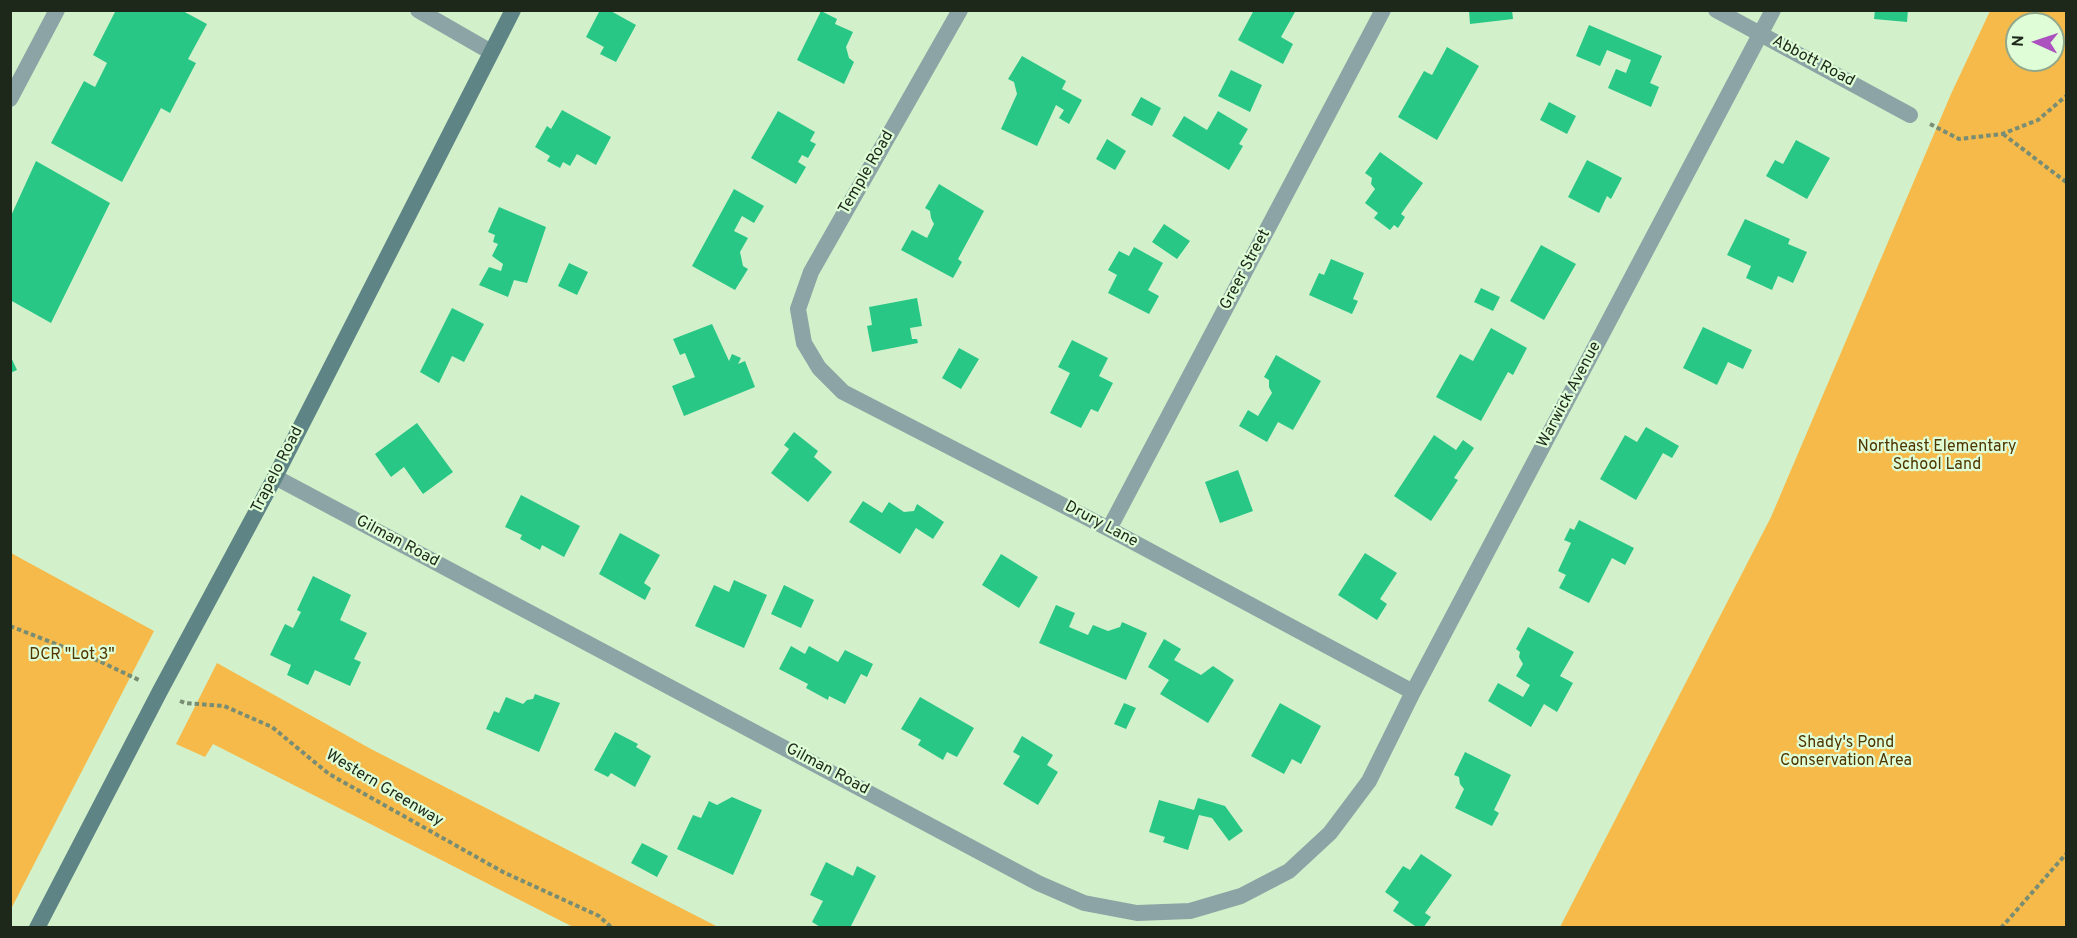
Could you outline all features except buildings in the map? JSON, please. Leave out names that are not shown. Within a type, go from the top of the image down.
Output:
[{"type":"main road","name":"Trapelo Road","points":[[37,927],[275,477],[513,10]]},
{"type":"street","points":[[10,99],[57,10]]},
{"type":"street","points":[[418,10],[491,52]]},
{"type":"street","name":"Temple Road","points":[[804,343],[798,309],[811,272],[960,10]]},
{"type":"street","name":"Greer Street","points":[[1109,529],[1383,10]]},
{"type":"street","name":"Abbott Road","points":[[1716,10],[1910,115]]},
{"type":"street","name":"Warwick Avenue","points":[[1369,780],[1413,692],[1773,10]]},
{"type":"street","name":"Drury Lane","points":[[804,343],[819,368],[843,392],[1109,529],[1413,692]]},
{"type":"street","name":"Gilman Road","points":[[275,477],[1038,883],[1084,903],[1137,912],[1190,911],[1241,896],[1289,871],[1330,832],[1369,780]]},
{"type":"path","points":[[1910,115],[1959,139],[2002,134],[2038,120],[2067,96]]},
{"type":"path","points":[[2002,134],[2067,182]]},
{"type":"path","name":"Western Greenway","points":[[10,626],[99,661],[185,703],[224,706],[272,727],[329,774],[502,872],[599,916],[612,927]]},
{"type":"path","points":[[2001,927],[2067,854]]},
{"type":"green space","points":[[1990,11],[2066,11],[2066,927],[1560,927],[1771,517],[1951,94]]},
{"type":"green space","name":"DCR \"Lot 3\"","points":[[11,553],[154,631],[11,909]]},
{"type":"green space","points":[[217,663],[371,749],[718,927],[573,927],[213,744],[205,757],[176,744]]},
{"type":"park label","name":"Northeast Elementary School Land","points":[[1937,457]]},
{"type":"park label","name":"Shady's Pond Conservation Area","points":[[1846,753]]}]
